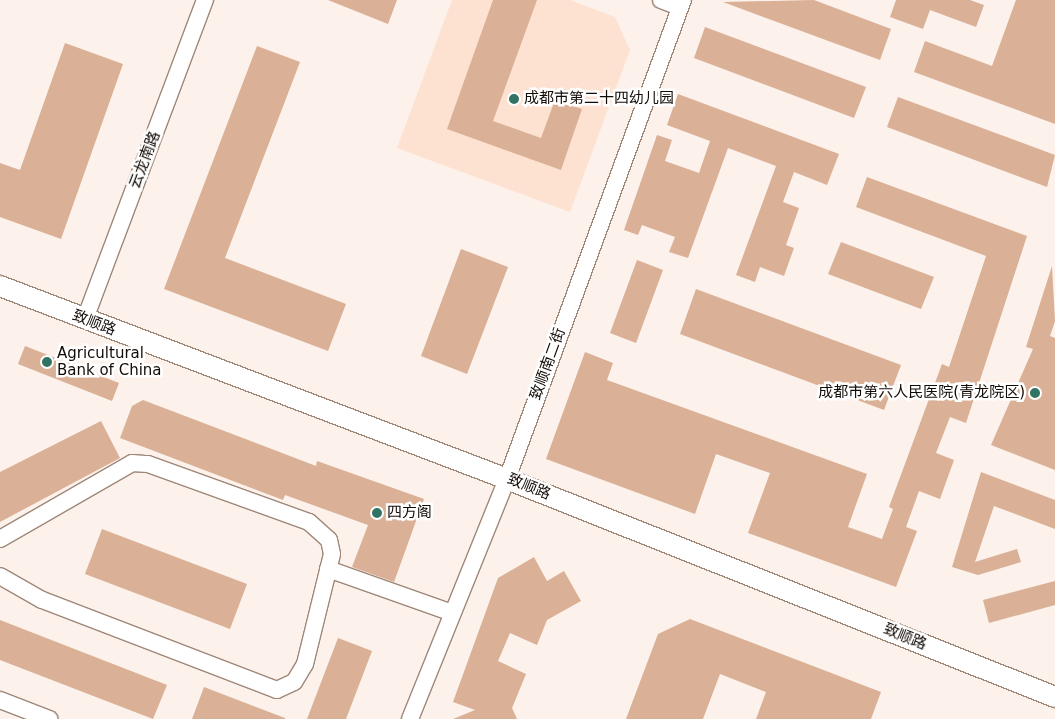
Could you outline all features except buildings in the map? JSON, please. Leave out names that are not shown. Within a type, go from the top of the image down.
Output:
[{"type":"street","name":"云龙南路","points":[[85,319],[205,0]]},
{"type":"street","points":[[661,0],[680,3]]},
{"type":"street","name":"致顺南二街","points":[[410,719],[507,478],[680,3]]},
{"type":"street","name":"致顺路","points":[[0,286],[507,478],[1055,697]]},
{"type":"street","points":[[0,540],[132,463],[148,464],[309,522],[329,540],[328,569],[305,664],[294,682],[277,690],[42,600],[0,576]]},
{"type":"street","points":[[328,569],[452,613]]},
{"type":"street","points":[[0,700],[49,719]]},
{"type":"shaded area","name":"成都市第二十四幼儿园","points":[[452,0],[570,0],[615,17],[630,50],[570,212],[397,148]]},
{"type":"place","name":"成都市第二十四幼儿园","points":[[514,99]]},
{"type":"place","name":"Agricultural Bank of China","points":[[47,362]]},
{"type":"place","name":"成都市第六人民医院(青龙院区)","points":[[1035,393]]},
{"type":"place","name":"四方阁","points":[[377,513]]}]
